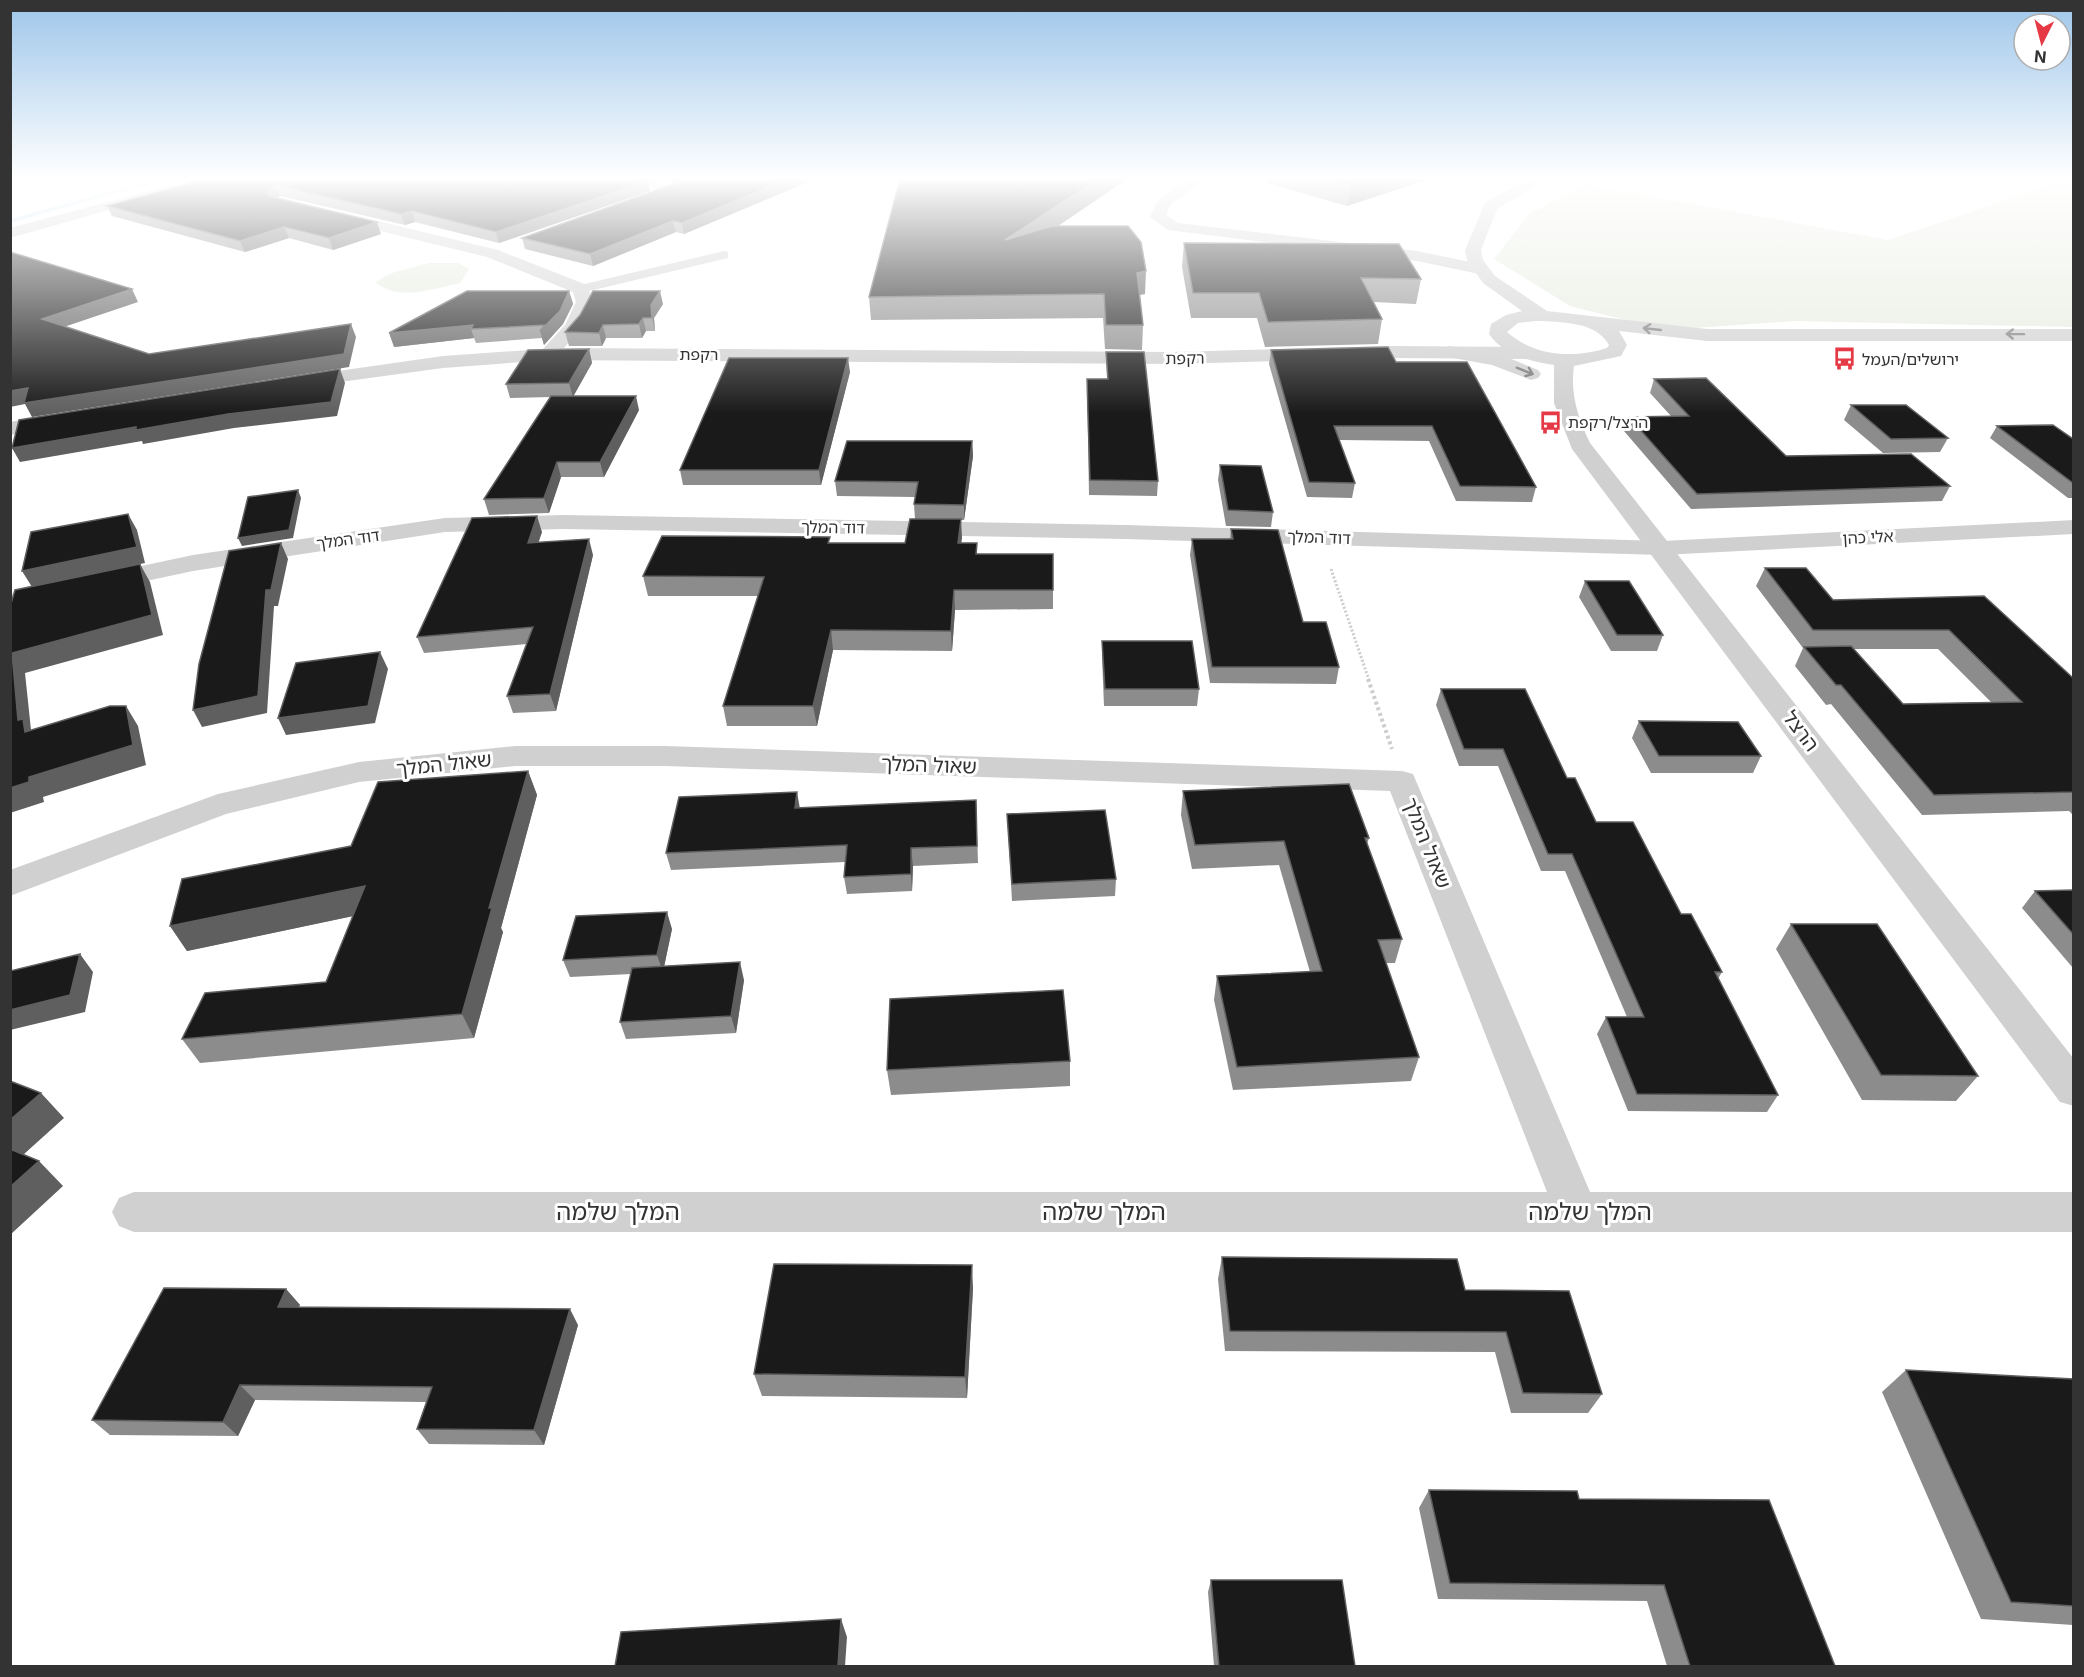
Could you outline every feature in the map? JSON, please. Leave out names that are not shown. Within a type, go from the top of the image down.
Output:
[{"type":"street","points":[[503,257],[581,289],[585,302],[577,319],[549,354]]},
{"type":"street","points":[[1424,257],[1479,269]]},
{"type":"street","points":[[1475,257],[1479,269],[1503,291],[1541,315]]},
{"type":"street","points":[[1618,345],[1614,351],[1602,357],[1565,359],[1514,348],[1498,334],[1498,328],[1503,323],[1519,317],[1541,315],[1707,335],[2073,335]]},
{"type":"street","points":[[1588,322],[1610,333],[1618,345]]},
{"type":"street","name":"רקפת","points":[[1393,352],[1498,334]]},
{"type":"street","points":[[1618,345],[2073,353]]},
{"type":"street","name":"רקפת","points":[[273,385],[443,362],[549,354],[1173,358],[1393,352],[1529,353]]},
{"type":"street","points":[[1449,352],[1497,360],[1536,376],[1563,396]]},
{"type":"street","name":"הרצל","points":[[1565,359],[1561,388],[1567,417],[1580,444],[1662,548],[2073,1090]]},
{"type":"street","points":[[10,429],[80,416]]},
{"type":"street","name":"דוד המלך","points":[[10,602],[193,563],[445,525],[564,522],[1320,537],[1662,548]]},
{"type":"street","name":"אלי כהן","points":[[1662,548],[2073,527]]},
{"type":"street","name":"שאול המלך","points":[[10,884],[56,864],[218,805],[359,772],[515,756],[665,756],[1402,780],[1576,1212]]},
{"type":"street","name":"המלך שלמה","points":[[134,1212],[2073,1212]]},
{"type":"lane","points":[[581,289],[714,257]]},
{"type":"path","points":[[1320,537],[1402,780]]},
{"type":"shaded area","points":[[2073,257],[2073,327],[1795,321],[1665,330],[1570,306],[1494,259]]},
{"type":"shaded area","points":[[429,263],[458,263],[469,269],[460,283],[427,291],[405,293],[385,288],[375,282],[392,273]]},
{"type":"building","points":[[10,257],[27,257],[132,289],[42,319],[149,354],[351,324],[344,354],[24,403],[28,388],[10,391]]},
{"type":"building","points":[[879,257],[1144,257],[1146,271],[1137,273],[1143,325],[1106,325],[1104,294],[869,297]]},
{"type":"building","points":[[1187,257],[1407,257],[1421,279],[1361,278],[1382,319],[1268,322],[1259,293],[1193,293]]},
{"type":"building","points":[[467,291],[569,291],[560,311],[540,331],[545,325],[471,329],[473,325],[389,333]]},
{"type":"building","points":[[593,291],[660,291],[651,305],[652,318],[643,318],[639,324],[603,325],[599,333],[565,332],[580,315]]},
{"type":"building","points":[[1388,347],[1396,362],[1467,362],[1536,487],[1460,486],[1432,426],[1334,426],[1355,483],[1309,482],[1271,350]]},
{"type":"building","points":[[589,349],[569,383],[506,384],[528,350]]},
{"type":"building","points":[[1106,352],[1144,352],[1158,481],[1090,480],[1087,379],[1108,379]]},
{"type":"building","points":[[729,358],[848,358],[819,470],[680,470]]},
{"type":"building","points":[[340,369],[331,402],[228,414],[136,430],[136,427],[12,448],[19,420]]},
{"type":"building","points":[[1706,378],[1786,456],[1911,454],[1950,486],[1697,494],[1629,417],[1689,416],[1654,379]]},
{"type":"building","points":[[551,396],[636,396],[600,462],[557,462],[544,498],[484,499]]},
{"type":"building","points":[[1851,405],[1906,405],[1948,438],[1891,439]]},
{"type":"building","points":[[2053,425],[2073,439],[2073,483],[1997,426]]},
{"type":"building","points":[[847,441],[972,441],[964,505],[914,504],[918,482],[835,481]]},
{"type":"building","points":[[1220,465],[1261,466],[1273,512],[1228,510]]},
{"type":"building","points":[[298,490],[289,530],[238,538],[248,497]]},
{"type":"building","points":[[128,514],[137,547],[22,571],[31,532]]},
{"type":"building","points":[[537,516],[528,543],[589,539],[550,694],[507,696],[533,627],[417,637],[472,518]]},
{"type":"building","points":[[910,519],[961,519],[958,543],[977,543],[976,554],[1053,554],[1053,590],[954,590],[951,631],[831,630],[813,706],[723,706],[764,577],[643,576],[662,536],[830,537],[828,543],[905,543]]},
{"type":"building","points":[[1231,529],[1278,530],[1303,622],[1326,622],[1339,667],[1212,667],[1192,539],[1233,539]]},
{"type":"building","points":[[281,543],[271,590],[266,590],[258,696],[193,710],[199,664],[229,551]]},
{"type":"building","points":[[140,564],[152,615],[12,653],[18,720],[23,719],[25,732],[110,706],[126,706],[133,745],[29,777],[29,782],[10,788],[10,607],[15,590]]},
{"type":"building","points":[[1765,568],[1806,568],[1833,600],[1984,596],[2073,678],[2073,792],[1934,795],[1841,685],[1836,685],[1804,647],[1851,646],[1903,704],[2022,702],[1949,630],[1813,630]]},
{"type":"building","points":[[1585,581],[1629,581],[1663,635],[1617,635]]},
{"type":"building","points":[[1102,641],[1192,641],[1199,689],[1105,689]]},
{"type":"building","points":[[380,652],[368,706],[278,718],[296,663]]},
{"type":"building","points":[[1441,689],[1525,689],[1567,778],[1575,778],[1596,822],[1633,822],[1681,914],[1691,914],[1722,972],[1715,972],[1778,1095],[1637,1094],[1606,1017],[1644,1017],[1572,854],[1548,854],[1503,749],[1464,749]]},
{"type":"building","points":[[1639,721],[1738,722],[1761,756],[1659,756]]},
{"type":"building","points":[[528,771],[462,1014],[182,1039],[205,993],[326,982],[365,886],[170,926],[182,879],[351,846],[378,782]]},
{"type":"building","points":[[1349,784],[1369,838],[1365,838],[1402,939],[1378,940],[1419,1057],[1237,1067],[1217,976],[1322,971],[1284,841],[1195,845],[1183,791]]},
{"type":"building","points":[[797,792],[795,808],[976,800],[977,846],[911,848],[911,874],[844,877],[847,845],[666,853],[679,797]]},
{"type":"building","points":[[1105,810],[1116,879],[1012,884],[1007,814]]},
{"type":"building","points":[[2073,890],[2073,934],[2035,891]]},
{"type":"building","points":[[667,912],[657,955],[563,960],[576,916]]},
{"type":"building","points":[[1791,924],[1877,924],[1978,1076],[1881,1075]]},
{"type":"building","points":[[80,954],[70,995],[10,1010],[10,971]]},
{"type":"building","points":[[740,962],[731,1016],[620,1022],[632,968]]},
{"type":"building","points":[[1063,990],[1070,1061],[887,1070],[890,999]]},
{"type":"building","points":[[10,1081],[41,1093],[10,1120]]},
{"type":"building","points":[[10,1149],[39,1161],[10,1187]]},
{"type":"building","points":[[1222,1257],[1457,1259],[1465,1290],[1569,1291],[1602,1394],[1523,1393],[1506,1332],[1230,1331]]},
{"type":"building","points":[[774,1264],[972,1265],[965,1377],[754,1374]]},
{"type":"building","points":[[164,1288],[286,1289],[278,1307],[570,1309],[534,1430],[417,1429],[432,1387],[240,1385],[223,1422],[92,1420]]},
{"type":"building","points":[[1906,1370],[2073,1379],[2073,1606],[2011,1602]]},
{"type":"building","points":[[1429,1490],[1577,1491],[1579,1499],[1769,1500],[1835,1666],[1690,1666],[1664,1585],[1450,1583]]},
{"type":"building","points":[[1211,1580],[1342,1580],[1355,1666],[1219,1666]]},
{"type":"building","points":[[841,1619],[838,1666],[615,1666],[621,1632]]},
{"type":"place","name":"ירושלים/העמל","points":[[1844,359]]},
{"type":"place","name":"הרצל/רקפת","points":[[1550,422]]}]
